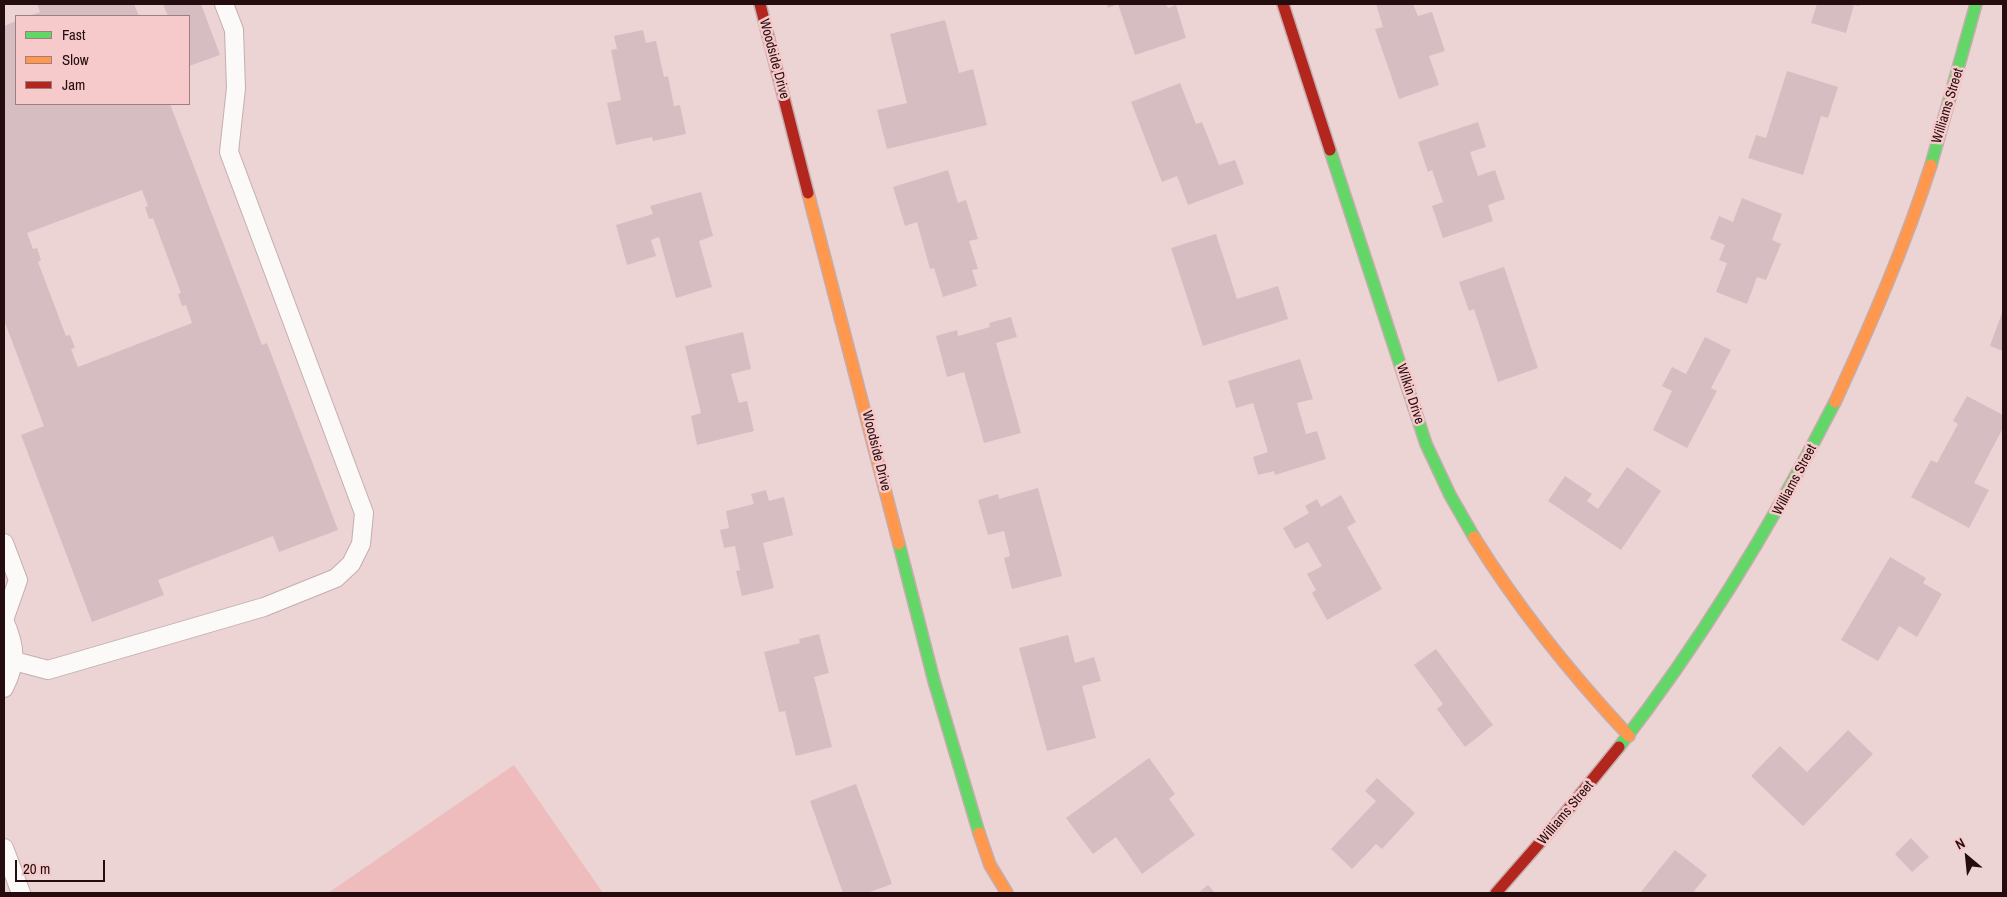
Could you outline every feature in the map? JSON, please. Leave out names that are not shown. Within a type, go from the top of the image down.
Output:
[{"type":"street","name":"Woodside Drive","points":[[760,4],[934,681],[971,811],[990,865],[1007,893]]},
{"type":"street","name":"Wilkin Drive","points":[[1283,4],[1426,444],[1440,480],[1469,530],[1506,584],[1592,696],[1629,736]]},
{"type":"street","name":"Williams Street","points":[[1496,893],[1550,834],[1629,736],[1687,656],[1760,544],[1809,455],[1856,360],[1897,262],[1927,175],[1961,63],[1976,4]]},
{"type":"lane","points":[[14,661],[48,670],[264,607],[336,578],[351,564],[361,544],[364,513],[229,152],[236,88],[235,40],[234,30],[224,4]]},
{"type":"lane","points":[[4,543],[18,580],[4,620],[11,637],[14,661],[4,688]]},
{"type":"lane","points":[[4,848],[21,893]]},
{"type":"shaded area","points":[[514,765],[603,893],[328,893]]},
{"type":"building","points":[[37,4],[134,4],[139,15],[32,15],[40,12]]},
{"type":"building","points":[[163,4],[201,4],[220,55],[190,66],[190,15],[168,15]]},
{"type":"building","points":[[1106,4],[1118,4],[1108,8]]},
{"type":"building","points":[[1118,4],[1166,4],[1168,8],[1176,5],[1186,38],[1135,55]]},
{"type":"building","points":[[1376,4],[1413,4],[1418,16],[1432,12],[1445,51],[1429,56],[1439,85],[1399,99],[1375,29],[1383,27]]},
{"type":"building","points":[[1817,4],[1860,4],[1860,6],[1854,5],[1846,33],[1811,23]]},
{"type":"building","points":[[945,20],[959,73],[973,69],[987,125],[887,149],[877,110],[907,103],[890,34]]},
{"type":"building","points":[[15,21],[15,105],[170,105],[262,345],[267,343],[338,530],[279,552],[273,536],[158,580],[164,595],[92,622],[21,435],[44,426],[4,320],[4,26]],"holes":[[[142,190],[148,206],[145,207],[149,219],[153,218],[181,293],[178,294],[182,306],[186,305],[192,323],[78,367],[71,349],[75,348],[70,335],[66,336],[38,262],[41,260],[37,248],[33,249],[27,233]]]},
{"type":"building","points":[[643,30],[646,43],[656,41],[664,77],[668,76],[674,106],[680,105],[686,134],[653,141],[652,137],[616,145],[607,103],[621,100],[611,50],[617,49],[614,36]]},
{"type":"building","points":[[1787,71],[1838,87],[1828,118],[1821,116],[1803,175],[1748,158],[1756,135],[1766,138]]},
{"type":"building","points":[[1180,83],[1196,124],[1202,122],[1219,165],[1235,160],[1244,184],[1188,205],[1177,176],[1162,182],[1131,102]]},
{"type":"building","points":[[1478,122],[1486,147],[1470,152],[1478,176],[1495,170],[1505,199],[1488,205],[1493,221],[1443,238],[1432,206],[1443,202],[1432,170],[1428,172],[1418,142]]},
{"type":"building","points":[[948,170],[958,203],[966,200],[978,239],[969,241],[978,269],[972,270],[977,286],[943,297],[934,268],[930,269],[917,222],[905,226],[893,187]]},
{"type":"building","points":[[701,192],[713,236],[699,241],[712,287],[676,298],[659,237],[651,240],[656,256],[627,265],[616,225],[653,214],[650,206]]},
{"type":"building","points":[[1742,198],[1782,214],[1772,240],[1781,244],[1766,280],[1757,277],[1747,304],[1716,292],[1727,263],[1719,260],[1725,245],[1710,239],[1719,216],[1733,222]]},
{"type":"building","points":[[1216,234],[1237,299],[1278,286],[1288,319],[1203,346],[1171,248]]},
{"type":"building","points":[[1504,267],[1538,368],[1498,382],[1474,309],[1469,311],[1459,282]]},
{"type":"building","points":[[2003,310],[2003,351],[1990,346]]},
{"type":"building","points":[[1011,317],[1017,337],[996,343],[1021,433],[984,443],[964,372],[947,377],[936,336],[957,330],[958,336],[990,327],[989,323]]},
{"type":"building","points":[[743,332],[751,369],[731,374],[739,403],[747,401],[754,431],[697,445],[691,416],[701,413],[685,346]]},
{"type":"building","points":[[1705,337],[1731,350],[1711,388],[1717,391],[1687,448],[1653,430],[1672,391],[1662,386],[1672,367],[1686,374]]},
{"type":"building","points":[[1300,359],[1313,399],[1297,403],[1306,434],[1317,431],[1326,459],[1275,475],[1274,471],[1258,475],[1253,457],[1268,452],[1253,403],[1236,408],[1228,381]]},
{"type":"building","points":[[1967,396],[2003,415],[2003,428],[1974,483],[1989,490],[1969,528],[1911,497],[1931,460],[1937,463],[1958,424],[1953,421]]},
{"type":"building","points":[[1627,467],[1661,491],[1621,550],[1548,501],[1565,476],[1592,494],[1587,501],[1598,509]]},
{"type":"building","points":[[1038,488],[1062,576],[1012,589],[1004,558],[1010,556],[1004,531],[988,535],[978,500],[998,494],[999,499]]},
{"type":"building","points":[[766,490],[769,501],[784,497],[793,535],[763,543],[774,588],[742,596],[736,571],[740,570],[735,546],[724,548],[720,530],[729,528],[726,511],[754,504],[751,494]]},
{"type":"building","points":[[1341,495],[1356,522],[1347,527],[1382,589],[1327,620],[1312,593],[1316,590],[1307,574],[1322,566],[1308,542],[1295,549],[1283,528],[1309,513],[1305,506],[1317,499],[1321,507]]},
{"type":"building","points":[[1890,557],[1926,578],[1923,583],[1942,594],[1917,637],[1899,626],[1878,661],[1841,640]]},
{"type":"building","points":[[819,634],[829,673],[814,677],[832,747],[796,756],[785,711],[779,712],[764,652],[800,643],[799,639]]},
{"type":"building","points":[[1068,635],[1075,663],[1094,657],[1101,681],[1082,686],[1096,738],[1047,751],[1019,648]]},
{"type":"building","points":[[1436,649],[1493,725],[1465,747],[1437,709],[1443,704],[1414,665]]},
{"type":"building","points":[[1848,730],[1873,754],[1803,826],[1751,776],[1780,746],[1807,772]]},
{"type":"building","points":[[1149,758],[1175,794],[1169,799],[1195,835],[1142,874],[1116,837],[1093,854],[1066,818]]},
{"type":"building","points":[[1377,778],[1415,813],[1382,849],[1376,844],[1352,869],[1331,849],[1376,801],[1365,791]]},
{"type":"building","points":[[856,784],[892,884],[867,893],[843,893],[810,801]]},
{"type":"building","points":[[1911,838],[1929,857],[1912,872],[1895,854]]},
{"type":"building","points":[[1675,850],[1707,875],[1694,891],[1698,893],[1640,893]]},
{"type":"building","points":[[1208,885],[1215,893],[1198,893]]},
{"type":"traffic: fast","points":[[1931,165],[1976,4]]},
{"type":"traffic: fast","points":[[1330,150],[1426,444],[1450,495],[1474,537]]},
{"type":"traffic: fast","points":[[1619,747],[1679,665],[1762,536],[1835,402]]},
{"type":"traffic: fast","points":[[899,544],[934,681],[979,833]]},
{"type":"traffic: slow","points":[[1835,402],[1887,285],[1931,165]]},
{"type":"traffic: slow","points":[[808,193],[899,544]]},
{"type":"traffic: slow","points":[[1474,537],[1527,615],[1587,689],[1629,736]]},
{"type":"traffic: slow","points":[[979,833],[990,865],[1007,893]]},
{"type":"traffic: jam","points":[[760,4],[808,193]]},
{"type":"traffic: jam","points":[[1283,4],[1330,150]]},
{"type":"traffic: jam","points":[[1496,893],[1557,823],[1619,747]]}]
